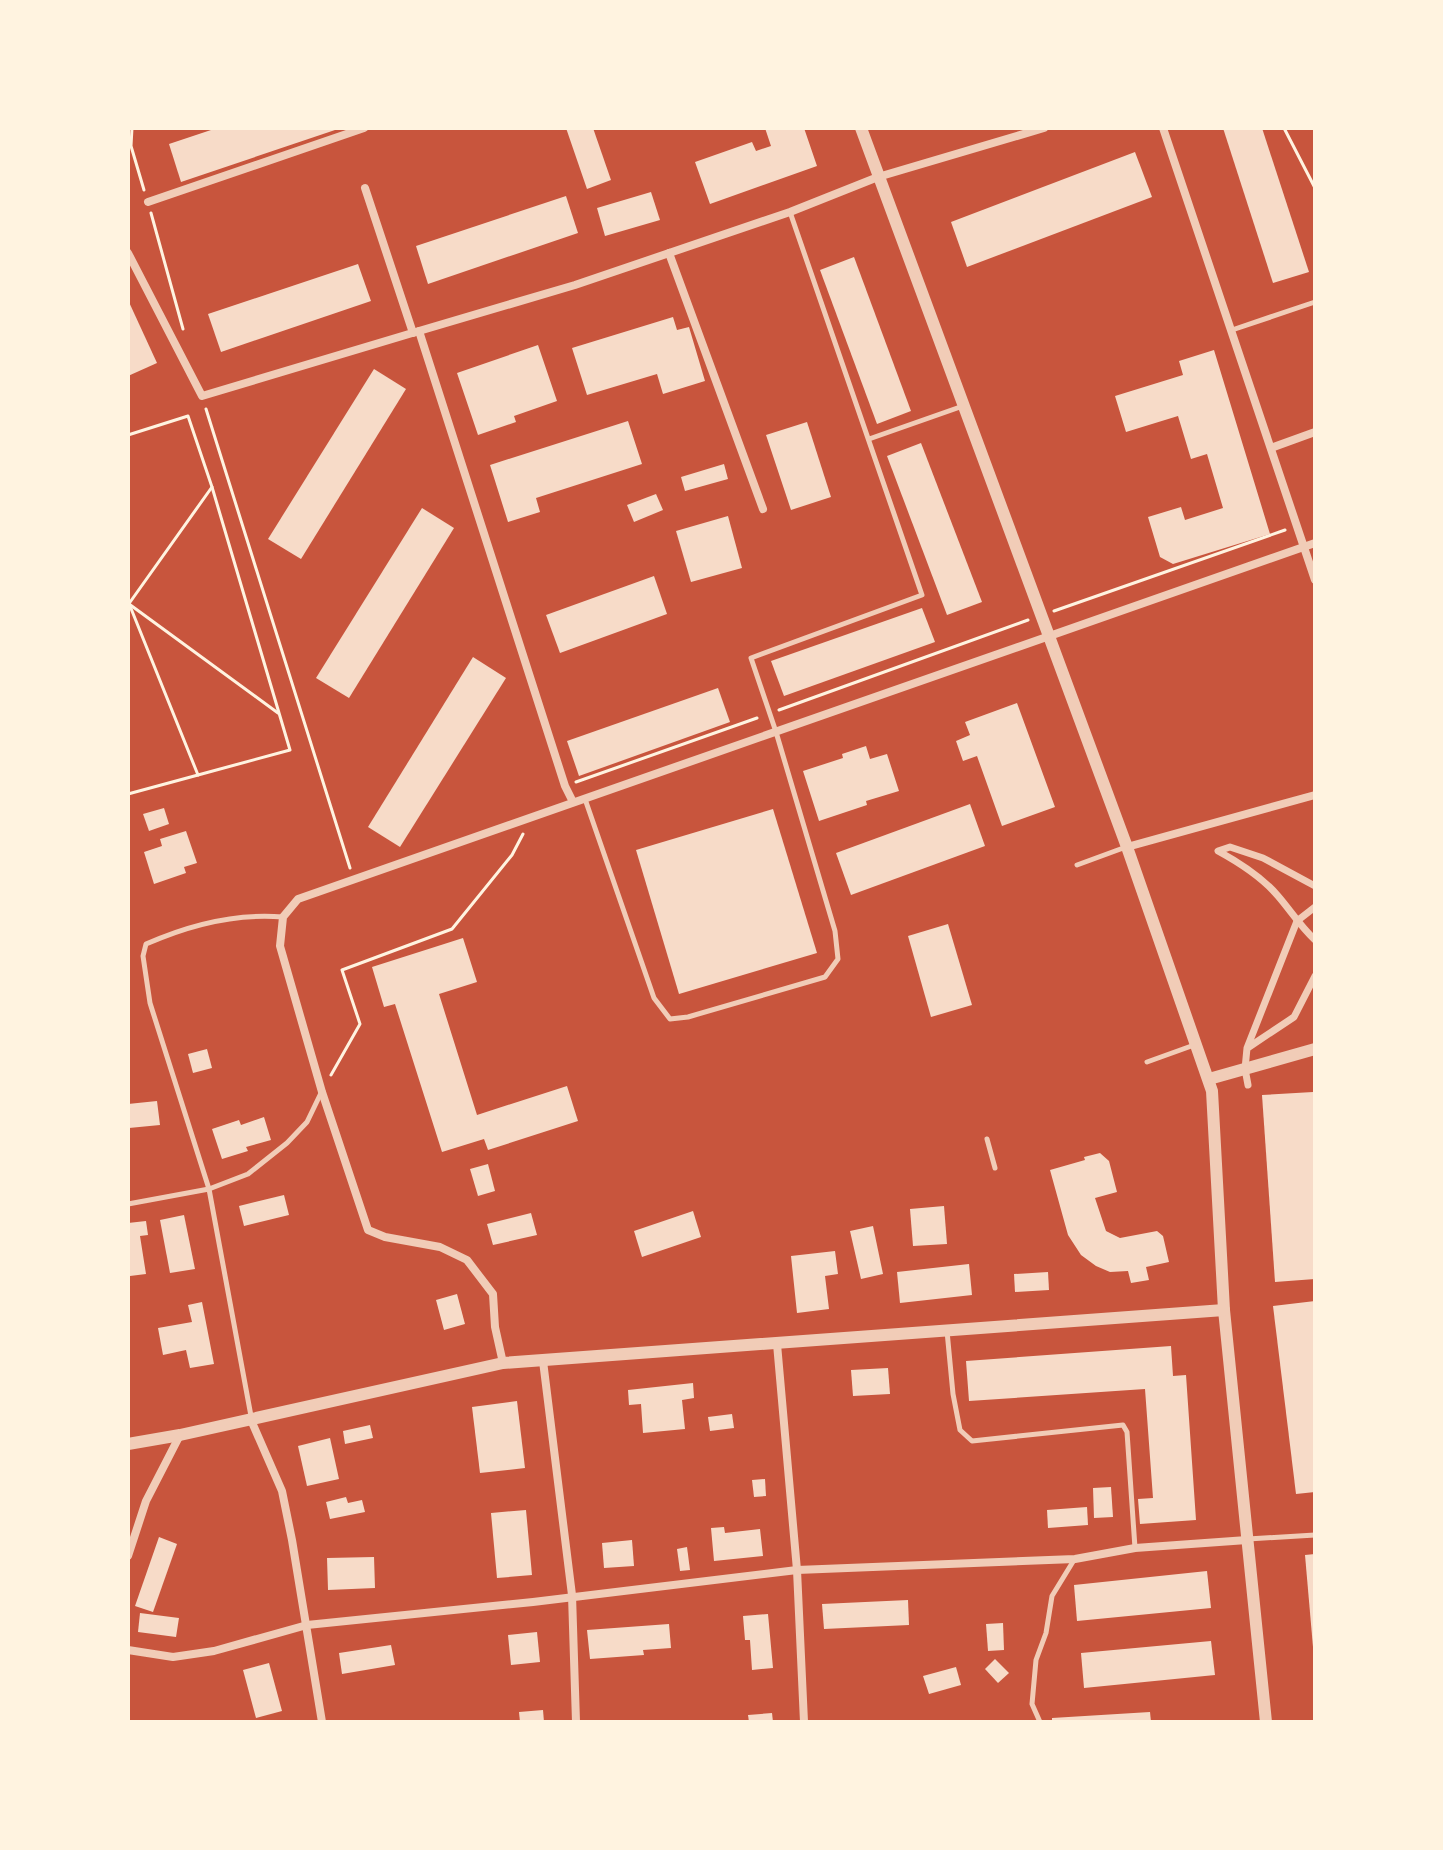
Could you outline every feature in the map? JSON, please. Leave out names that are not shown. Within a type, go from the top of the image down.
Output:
[{"type":"street","points":[[148,202],[364,128]]},
{"type":"street","points":[[861,128],[1050,636],[1209,1079],[1224,1310],[1266,1722]]},
{"type":"street","points":[[128,253],[202,396],[575,285],[790,212],[878,177],[1044,128]]},
{"type":"street","points":[[1163,128],[1315,580]]},
{"type":"street","points":[[365,188],[416,332],[565,786],[573,802]]},
{"type":"street","points":[[669,253],[763,509]]},
{"type":"street","points":[[1271,448],[1315,432]]},
{"type":"street","points":[[503,1363],[495,1327],[493,1294],[467,1260],[440,1247],[385,1237],[368,1230],[322,1092],[280,946],[283,917],[298,899],[1315,543]]},
{"type":"street","points":[[1127,847],[1315,795]]},
{"type":"street","points":[[1315,886],[1263,858],[1230,847],[1218,851],[1258,876],[1315,940]]},
{"type":"street","points":[[1248,1085],[1245,1069],[1247,1048],[1297,921],[1315,907]]},
{"type":"street","points":[[1247,1048],[1294,1017],[1315,976]]},
{"type":"street","points":[[1209,1079],[1315,1049]]},
{"type":"street","points":[[128,1444],[251,1420],[503,1363],[1224,1310]]},
{"type":"street","points":[[777,1344],[797,1570],[804,1722]]},
{"type":"street","points":[[543,1361],[572,1595],[576,1722]]},
{"type":"street","points":[[251,1420],[282,1491],[322,1722]]},
{"type":"street","points":[[128,1556],[146,1501],[180,1435]]},
{"type":"street","points":[[128,1650],[173,1657],[201,1653],[307,1625],[797,1570],[1075,1559],[1135,1548],[1247,1540]]},
{"type":"lane","points":[[585,799],[654,998],[670,1019],[688,1017],[825,977],[838,959],[835,931],[751,658],[922,595],[790,212]]},
{"type":"lane","points":[[1232,330],[1315,302]]},
{"type":"lane","points":[[869,439],[963,406]]},
{"type":"lane","points":[[1077,865],[1127,847]]},
{"type":"lane","points":[[251,1420],[209,1189],[150,1003],[143,956],[146,944],[189,928],[254,915],[283,917]]},
{"type":"lane","points":[[1147,1062],[1198,1044]]},
{"type":"lane","points":[[128,1204],[209,1189],[248,1174],[287,1143],[307,1122],[322,1092]]},
{"type":"lane","points":[[987,1139],[995,1168]]},
{"type":"lane","points":[[946,1330],[960,1430],[972,1441],[1123,1425],[1127,1432],[1135,1548]]},
{"type":"lane","points":[[1247,1540],[1315,1535]]},
{"type":"lane","points":[[1040,1722],[1032,1704],[1036,1660],[1046,1633],[1052,1596],[1075,1559]]},
{"type":"path","points":[[132,128],[131,146],[185,336]]},
{"type":"path","points":[[1284,128],[1315,188]]},
{"type":"path","points":[[202,396],[353,879]]},
{"type":"path","points":[[128,435],[188,416],[290,750],[128,794]]},
{"type":"path","points":[[128,603],[212,487]]},
{"type":"path","points":[[565,786],[1297,526]]},
{"type":"path","points":[[128,603],[279,713]]},
{"type":"path","points":[[128,603],[198,775]]},
{"type":"path","points":[[322,1092],[360,1024],[342,970],[452,929],[512,855],[533,817]]},
{"type":"building","points":[[217,128],[338,129],[181,182],[169,144]]},
{"type":"building","points":[[566,128],[593,128],[611,180],[587,189]]},
{"type":"building","points":[[765,128],[804,128],[817,166],[710,204],[695,162],[752,142],[756,151],[771,146]]},
{"type":"building","points":[[1223,128],[1262,128],[1309,272],[1273,283]]},
{"type":"building","points":[[1135,152],[1152,197],[967,267],[951,222]]},
{"type":"building","points":[[651,192],[660,220],[605,236],[597,208]]},
{"type":"building","points":[[566,196],[578,233],[428,284],[416,246]]},
{"type":"building","points":[[854,257],[911,411],[877,424],[820,270]]},
{"type":"building","points":[[358,264],[371,301],[221,352],[208,314]]},
{"type":"building","points":[[128,300],[157,363],[128,376]]},
{"type":"building","points":[[673,317],[677,330],[689,327],[705,381],[663,394],[657,374],[587,395],[572,348]]},
{"type":"building","points":[[538,345],[557,401],[514,416],[516,422],[478,435],[457,373]]},
{"type":"building","points":[[1214,350],[1270,534],[1173,564],[1160,557],[1148,517],[1181,507],[1185,520],[1223,508],[1207,454],[1191,459],[1178,416],[1126,432],[1115,396],[1183,375],[1179,361]]},
{"type":"building","points":[[374,369],[406,389],[301,559],[268,539]]},
{"type":"building","points":[[628,421],[642,464],[536,498],[540,512],[508,522],[490,465]]},
{"type":"building","points":[[807,422],[831,497],[791,510],[766,435]]},
{"type":"building","points":[[921,443],[982,602],[947,615],[887,456]]},
{"type":"building","points":[[724,464],[728,479],[685,491],[681,477]]},
{"type":"building","points":[[656,494],[663,510],[634,522],[627,505]]},
{"type":"building","points":[[422,508],[454,528],[349,698],[316,678]]},
{"type":"building","points":[[728,516],[742,568],[691,582],[676,531]]},
{"type":"building","points":[[654,576],[667,614],[560,653],[546,615]]},
{"type":"building","points":[[922,608],[935,642],[784,696],[771,661]]},
{"type":"building","points":[[473,657],[506,678],[400,847],[368,827]]},
{"type":"building","points":[[718,688],[730,722],[579,776],[567,741]]},
{"type":"building","points":[[1017,703],[1055,807],[1002,826],[977,756],[963,761],[956,741],[970,735],[965,722]]},
{"type":"building","points":[[866,746],[870,759],[887,754],[899,791],[819,821],[803,771],[843,758],[842,754]]},
{"type":"building","points":[[970,804],[985,846],[851,895],[836,853]]},
{"type":"building","points":[[164,808],[169,824],[149,831],[143,814]]},
{"type":"building","points":[[773,809],[817,953],[679,994],[636,850]]},
{"type":"building","points":[[186,831],[197,863],[184,867],[186,873],[154,884],[144,852],[162,846],[160,839]]},
{"type":"building","points":[[948,924],[972,1005],[931,1017],[908,936]]},
{"type":"building","points":[[463,938],[477,982],[439,994],[477,1115],[567,1086],[578,1121],[488,1150],[484,1139],[442,1152],[395,1004],[384,1007],[372,967]]},
{"type":"building","points":[[207,1049],[212,1068],[193,1073],[188,1054]]},
{"type":"building","points":[[1313,1092],[1315,1279],[1275,1282],[1262,1095]]},
{"type":"building","points":[[157,1101],[160,1125],[129,1128],[128,1104]]},
{"type":"building","points":[[264,1117],[271,1140],[246,1147],[248,1151],[222,1159],[212,1129],[239,1120],[241,1125]]},
{"type":"building","points":[[1100,1153],[1109,1161],[1117,1192],[1095,1198],[1106,1231],[1120,1238],[1157,1231],[1163,1236],[1169,1262],[1146,1267],[1149,1280],[1131,1283],[1128,1271],[1110,1272],[1096,1266],[1081,1255],[1068,1235],[1050,1170]]},
{"type":"building","points":[[488,1164],[495,1191],[478,1196],[470,1169]]},
{"type":"building","points":[[284,1195],[289,1215],[244,1226],[239,1206]]},
{"type":"building","points":[[944,1206],[947,1244],[913,1246],[910,1209]]},
{"type":"building","points":[[693,1211],[701,1237],[642,1257],[634,1231]]},
{"type":"building","points":[[531,1213],[537,1235],[493,1245],[487,1224]]},
{"type":"building","points":[[184,1215],[195,1269],[170,1273],[160,1220]]},
{"type":"building","points":[[146,1221],[148,1235],[140,1236],[146,1274],[130,1276],[128,1223]]},
{"type":"building","points":[[873,1226],[883,1274],[861,1279],[850,1231]]},
{"type":"building","points":[[835,1251],[838,1274],[825,1276],[829,1309],[797,1313],[791,1256]]},
{"type":"building","points":[[969,1264],[972,1295],[900,1303],[897,1272]]},
{"type":"building","points":[[1048,1272],[1049,1290],[1015,1292],[1014,1274]]},
{"type":"building","points":[[457,1294],[465,1324],[444,1330],[436,1300]]},
{"type":"building","points":[[1315,1301],[1315,1492],[1296,1494],[1273,1306]]},
{"type":"building","points":[[202,1302],[214,1364],[190,1368],[186,1350],[163,1355],[158,1328],[192,1322],[188,1305]]},
{"type":"building","points":[[1171,1346],[1173,1376],[1186,1375],[1196,1520],[1140,1524],[1138,1499],[1153,1498],[1145,1389],[969,1401],[966,1361]]},
{"type":"building","points":[[888,1368],[890,1394],[853,1396],[851,1370]]},
{"type":"building","points":[[693,1383],[694,1398],[682,1400],[685,1429],[643,1433],[641,1404],[629,1405],[628,1390]]},
{"type":"building","points":[[517,1401],[525,1468],[480,1473],[472,1407]]},
{"type":"building","points":[[732,1414],[734,1428],[710,1431],[708,1417]]},
{"type":"building","points":[[370,1425],[373,1438],[345,1444],[343,1431]]},
{"type":"building","points":[[330,1438],[339,1479],[307,1486],[298,1446]]},
{"type":"building","points":[[765,1479],[766,1496],[754,1497],[752,1480]]},
{"type":"building","points":[[1111,1487],[1113,1517],[1094,1518],[1093,1488]]},
{"type":"building","points":[[346,1497],[348,1503],[362,1500],[365,1512],[330,1519],[326,1502]]},
{"type":"building","points":[[1087,1507],[1088,1525],[1048,1528],[1047,1510]]},
{"type":"building","points":[[526,1510],[532,1575],[497,1578],[491,1513]]},
{"type":"building","points":[[724,1527],[725,1533],[760,1529],[763,1556],[714,1561],[711,1528]]},
{"type":"building","points":[[159,1537],[177,1544],[153,1612],[135,1606]]},
{"type":"building","points":[[632,1540],[634,1566],[604,1568],[602,1543]]},
{"type":"building","points":[[687,1547],[690,1570],[680,1571],[677,1549]]},
{"type":"building","points":[[1315,1554],[1315,1647],[1313,1647],[1305,1555]]},
{"type":"building","points":[[374,1557],[375,1588],[328,1590],[327,1558]]},
{"type":"building","points":[[1207,1571],[1211,1608],[1077,1621],[1074,1585]]},
{"type":"building","points":[[908,1600],[909,1625],[824,1629],[822,1604]]},
{"type":"building","points":[[140,1613],[179,1618],[176,1637],[138,1632]]},
{"type":"building","points":[[768,1614],[773,1668],[752,1670],[750,1640],[745,1640],[743,1616]]},
{"type":"building","points":[[1003,1623],[1004,1650],[988,1651],[986,1624]]},
{"type":"building","points":[[669,1624],[671,1648],[643,1650],[644,1655],[590,1659],[587,1630]]},
{"type":"building","points":[[537,1632],[540,1662],[511,1665],[508,1635]]},
{"type":"building","points":[[1211,1641],[1215,1675],[1084,1688],[1081,1653]]},
{"type":"building","points":[[391,1645],[395,1665],[342,1674],[339,1653]]},
{"type":"building","points":[[995,1659],[1009,1673],[998,1683],[985,1669]]},
{"type":"building","points":[[269,1663],[282,1711],[256,1718],[243,1670]]},
{"type":"building","points":[[956,1667],[961,1685],[929,1694],[923,1676]]},
{"type":"building","points":[[543,1710],[544,1722],[520,1722],[519,1712]]},
{"type":"building","points":[[1150,1712],[1151,1722],[1052,1722],[1052,1718]]},
{"type":"building","points":[[772,1713],[773,1722],[749,1722],[748,1715]]}]
